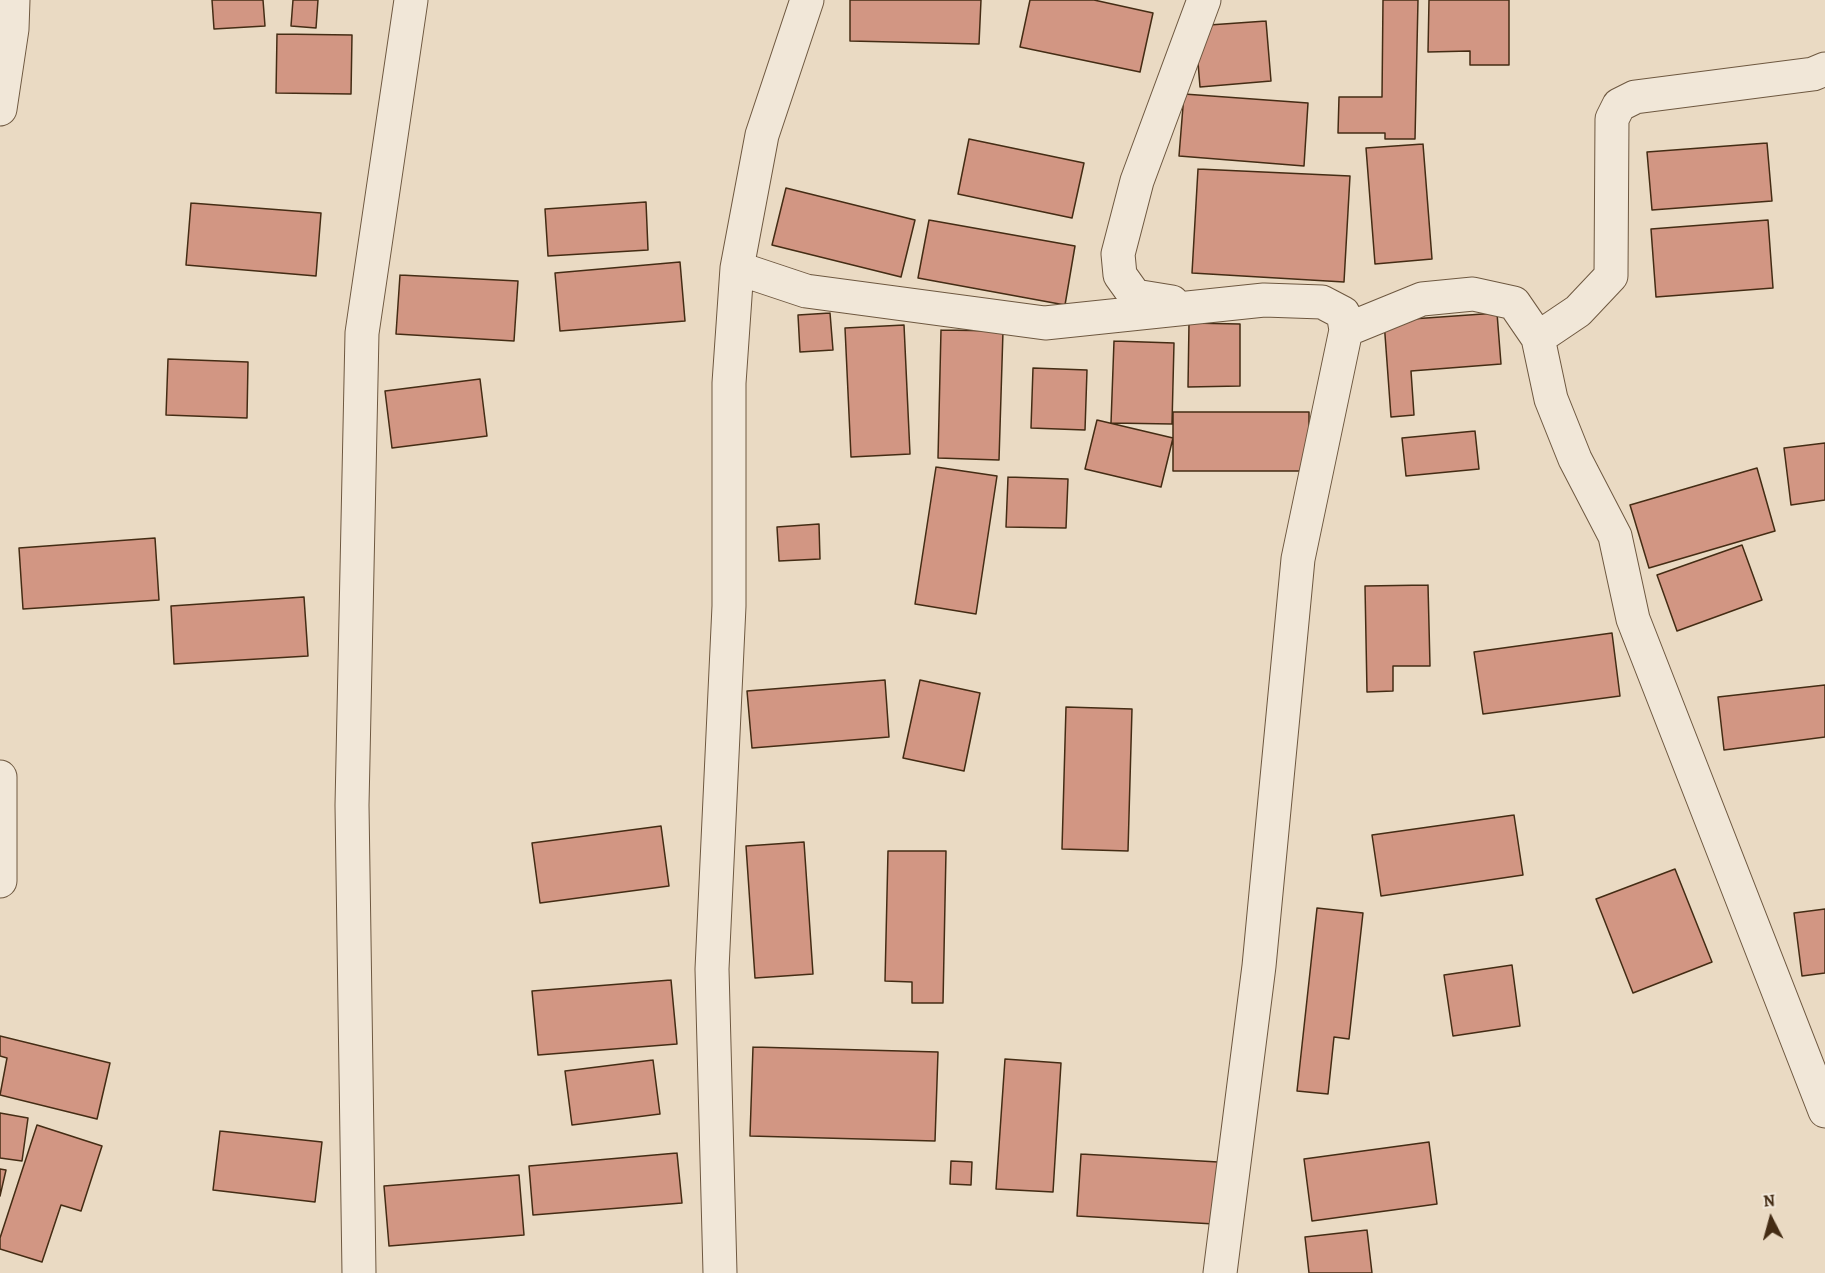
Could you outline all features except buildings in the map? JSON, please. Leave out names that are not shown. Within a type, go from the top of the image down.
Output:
[{"type":"street","points":[[0,109],[12,29],[13,0]]},
{"type":"street","points":[[359,1273],[352,805],[362,333],[411,0]]},
{"type":"street","points":[[720,1273],[712,969],[729,606],[729,383],[737,268],[762,135],[807,0]]},
{"type":"street","points":[[1198,306],[1136,296],[1120,275],[1118,254],[1137,181],[1204,0]]},
{"type":"street","points":[[1538,338],[1578,311],[1611,276],[1612,119],[1618,105],[1635,97],[1813,74],[1825,69]]},
{"type":"street","points":[[737,268],[806,291],[1046,323],[1264,300],[1322,302],[1343,313],[1346,330],[1298,560],[1259,966],[1220,1273]]},
{"type":"street","points":[[1346,330],[1422,299],[1473,294],[1514,303],[1538,338],[1551,399],[1575,459],[1615,536],[1633,619],[1825,1111]]},
{"type":"street","points":[[0,777],[0,881]]}]
